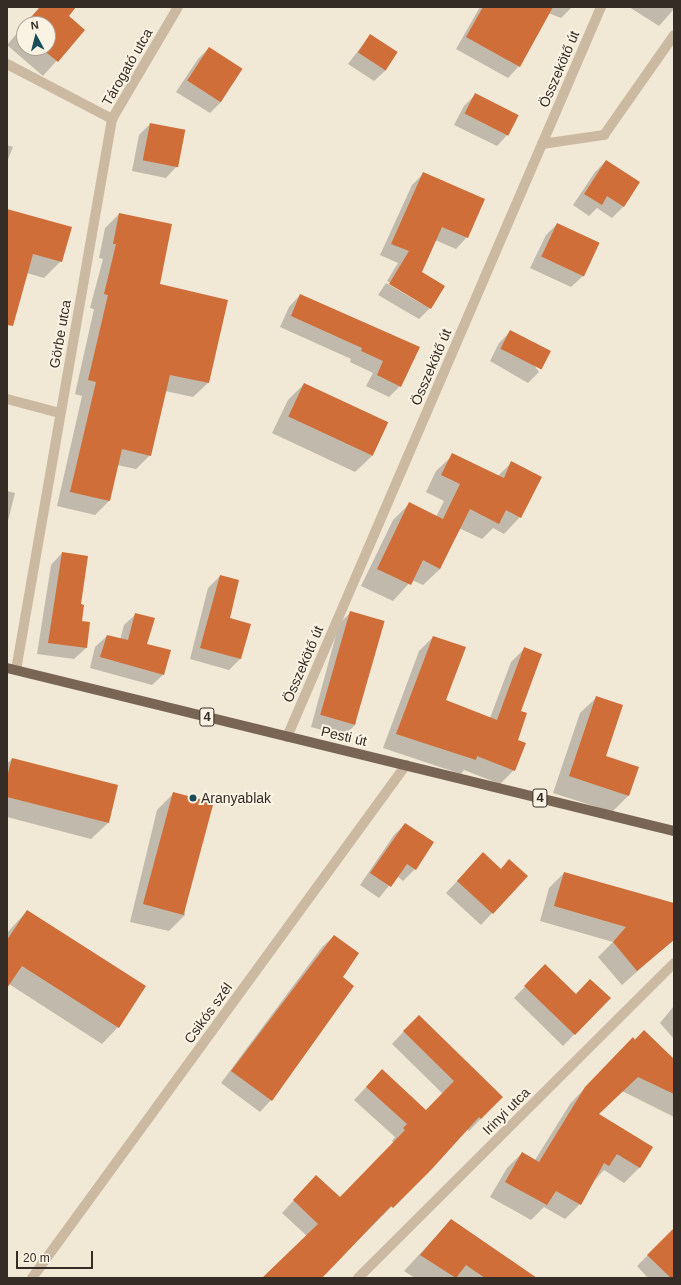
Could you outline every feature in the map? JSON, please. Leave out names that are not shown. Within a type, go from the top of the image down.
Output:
[{"type":"main road","name":"Pesti út","points":[[11,669],[674,831]]},
{"type":"street","name":"Tárogató utca","points":[[112,119],[178,7]]},
{"type":"street","name":"Összekötő út","points":[[287,737],[601,7]]},
{"type":"street","points":[[542,144],[604,135],[674,35]]},
{"type":"street","points":[[7,64],[112,119]]},
{"type":"street","name":"Görbe utca","points":[[11,669],[60,414],[112,119]]},
{"type":"street","points":[[7,399],[60,414]]},
{"type":"street","name":"Csikós szél","points":[[32,1278],[406,765]]},
{"type":"street","name":"Irinyi utca","points":[[358,1278],[674,963]]},
{"type":"building","points":[[40,7],[76,7],[69,16],[85,30],[58,62],[51,56],[56,56],[56,16],[32,16]]},
{"type":"building","points":[[483,7],[553,7],[520,67],[466,37]]},
{"type":"building","points":[[370,34],[398,52],[386,70],[358,52]]},
{"type":"building","points":[[209,47],[243,69],[221,102],[187,81]]},
{"type":"building","points":[[475,93],[519,115],[508,136],[465,113]]},
{"type":"building","points":[[150,123],[185,130],[178,167],[143,160]]},
{"type":"building","points":[[606,160],[640,182],[624,207],[607,196],[602,205],[584,194]]},
{"type":"building","points":[[423,172],[485,199],[468,238],[442,227],[422,272],[445,286],[431,309],[389,284],[409,251],[391,244]]},
{"type":"building","points":[[7,209],[72,227],[62,262],[33,254],[13,326],[7,325]]},
{"type":"building","points":[[119,213],[172,224],[160,284],[228,300],[209,383],[170,375],[151,456],[122,449],[110,501],[70,492],[96,382],[88,380],[108,295],[104,294],[116,244],[113,244]]},
{"type":"building","points":[[557,223],[600,243],[584,276],[541,257]]},
{"type":"building","points":[[300,294],[420,347],[401,387],[377,375],[383,361],[361,351],[362,348],[291,316]]},
{"type":"building","points":[[510,330],[551,351],[541,370],[500,349]]},
{"type":"building","points":[[304,383],[388,422],[373,456],[288,417]]},
{"type":"building","points":[[452,453],[504,478],[511,461],[542,477],[521,518],[506,510],[499,524],[470,509],[440,569],[423,560],[411,585],[377,569],[409,502],[443,519],[460,484],[441,475]]},
{"type":"building","points":[[62,552],[88,556],[81,604],[84,605],[82,621],[90,622],[87,648],[48,643]]},
{"type":"building","points":[[220,575],[239,580],[230,618],[251,624],[241,659],[200,648]]},
{"type":"building","points":[[350,611],[385,621],[355,725],[320,715]]},
{"type":"building","points":[[135,613],[155,618],[147,644],[171,650],[164,675],[100,657],[107,635],[128,640]]},
{"type":"building","points":[[433,636],[466,647],[446,700],[497,720],[524,647],[542,654],[521,711],[527,713],[518,740],[526,743],[515,771],[477,756],[476,760],[396,734]]},
{"type":"building","points":[[596,696],[623,705],[606,756],[639,767],[629,796],[569,776]]},
{"type":"building","points":[[12,758],[118,785],[109,823],[7,797],[7,777]]},
{"type":"building","points":[[173,792],[214,803],[184,915],[143,904]]},
{"type":"building","points":[[405,823],[434,842],[416,870],[407,864],[391,887],[370,873]]},
{"type":"building","points":[[483,852],[501,869],[509,859],[528,876],[493,914],[457,881]]},
{"type":"building","points":[[564,872],[674,903],[674,940],[637,971],[613,942],[626,927],[554,906]]},
{"type":"building","points":[[27,910],[146,986],[119,1028],[22,966],[7,988],[7,940]]},
{"type":"building","points":[[334,935],[359,953],[343,977],[354,986],[272,1101],[231,1071]]},
{"type":"building","points":[[545,964],[576,994],[590,979],[611,998],[575,1035],[524,986]]},
{"type":"building","points":[[419,1015],[503,1097],[481,1119],[479,1117],[431,1170],[393,1208],[391,1206],[322,1278],[262,1278],[318,1224],[293,1200],[316,1175],[340,1197],[405,1130],[403,1128],[407,1124],[366,1087],[382,1069],[426,1110],[454,1081],[403,1031]]},
{"type":"building","points":[[644,1030],[674,1059],[674,1094],[638,1077],[599,1114],[653,1147],[640,1168],[617,1154],[609,1166],[604,1163],[581,1205],[556,1191],[547,1205],[505,1182],[522,1152],[539,1162],[585,1087],[633,1037],[635,1040]]},
{"type":"building","points":[[451,1219],[537,1278],[485,1278],[466,1265],[456,1278],[420,1255]]},
{"type":"building","points":[[674,1228],[674,1278],[671,1278],[647,1255]]},
{"type":"place","name":"Aranyablak","points":[[193,798]]}]
